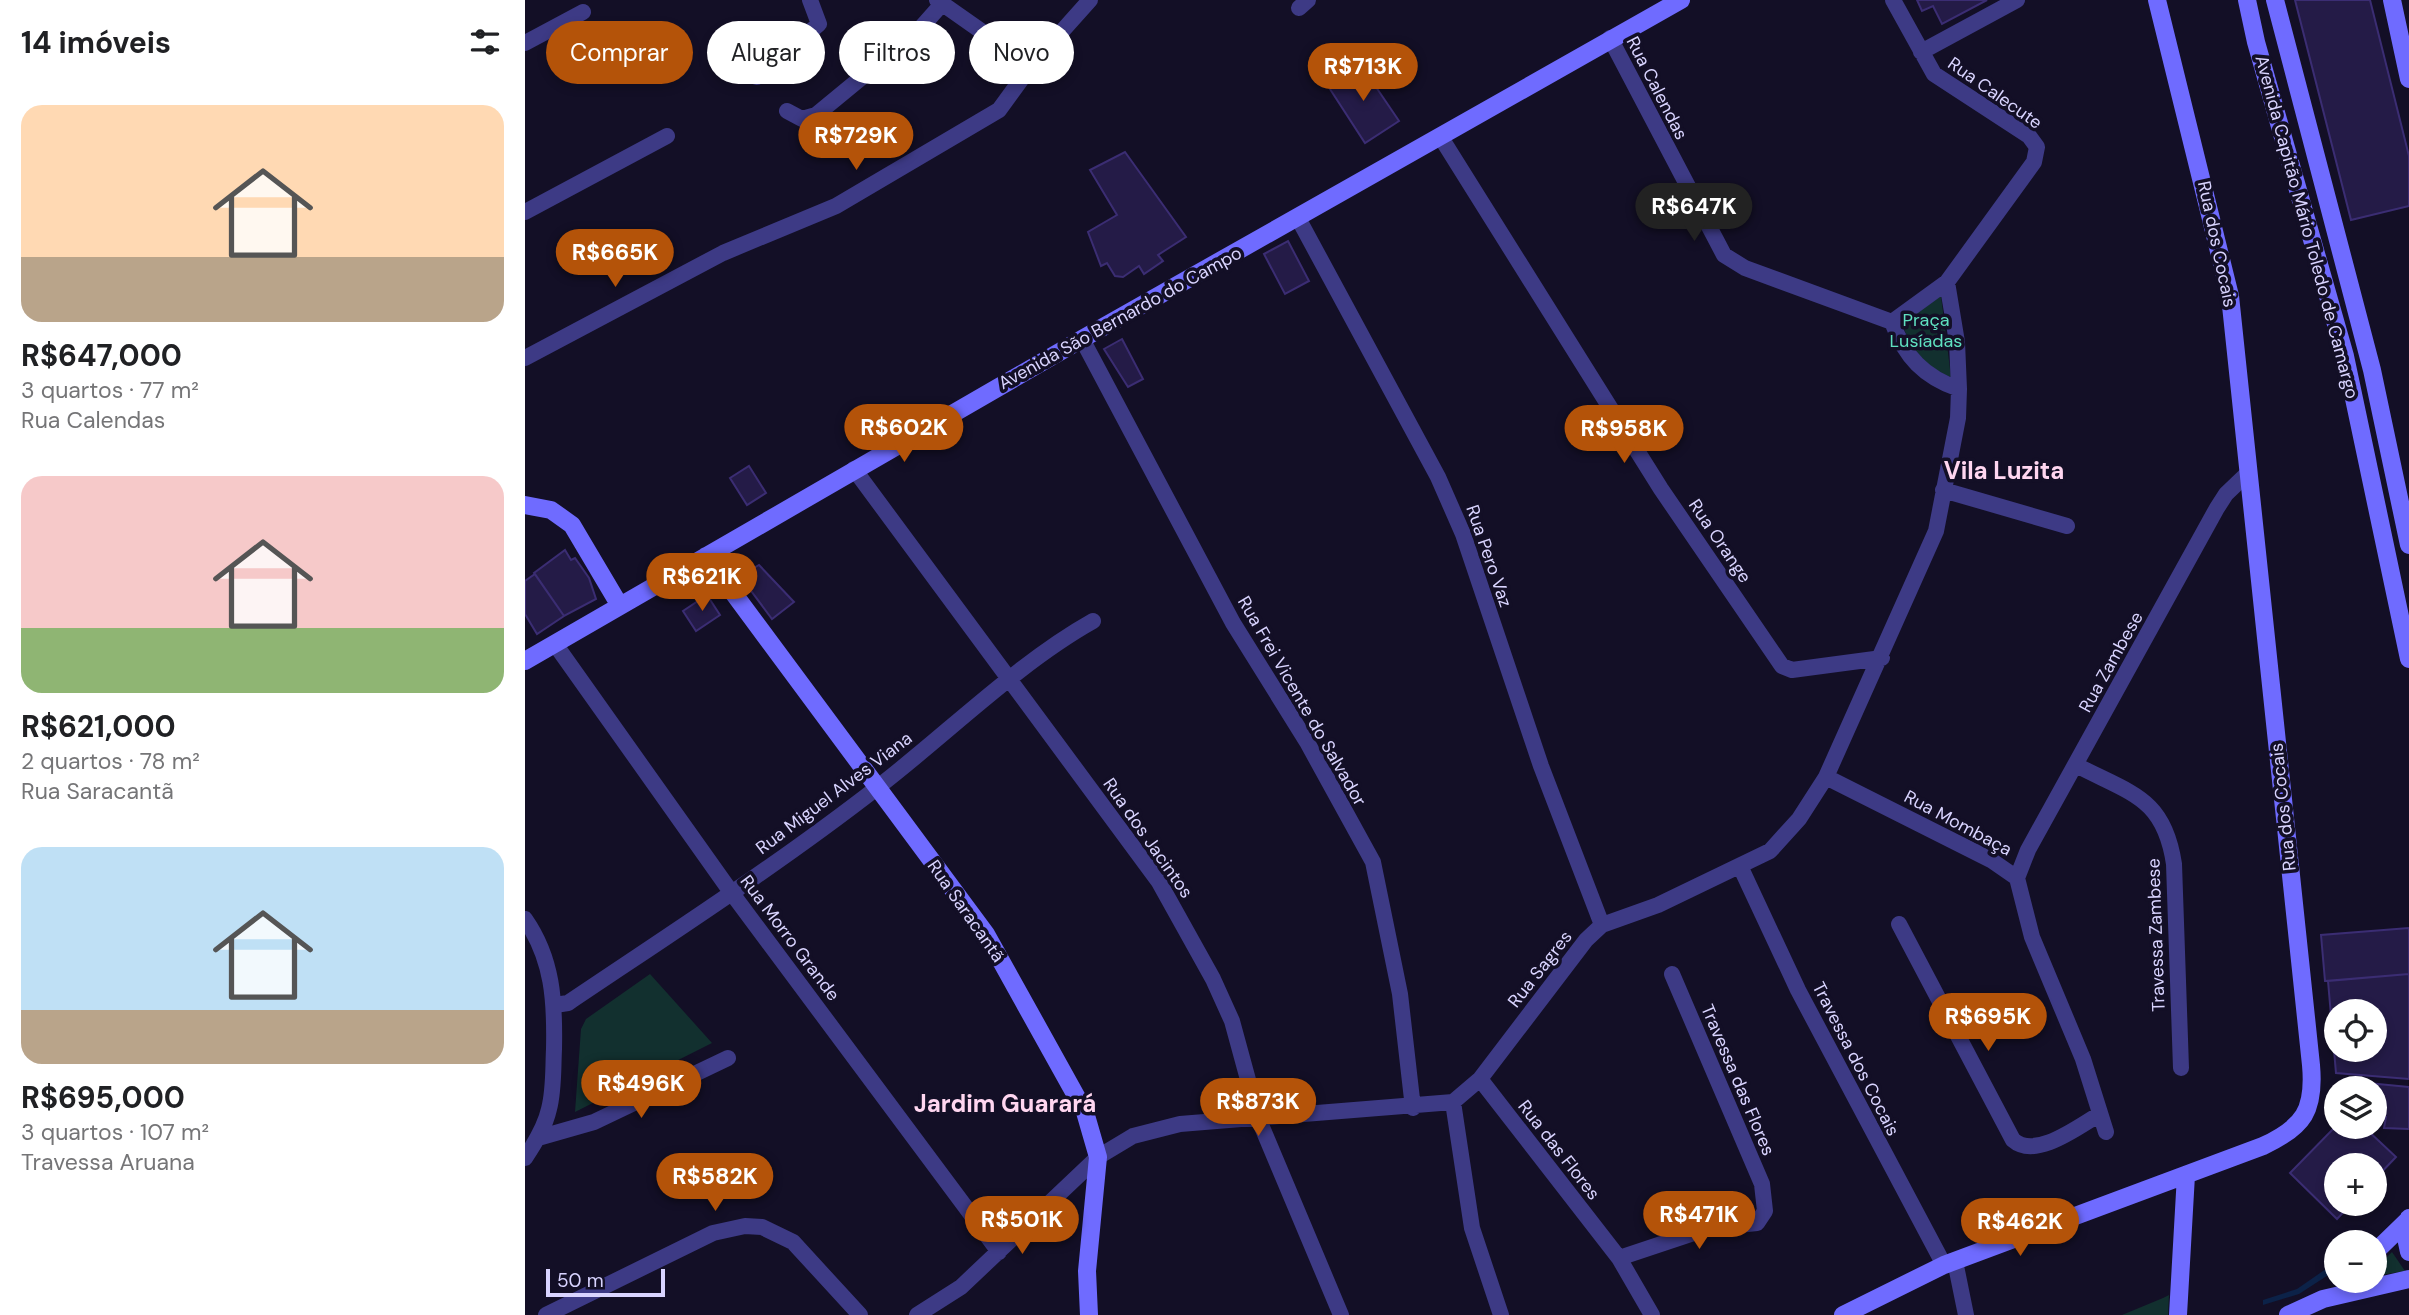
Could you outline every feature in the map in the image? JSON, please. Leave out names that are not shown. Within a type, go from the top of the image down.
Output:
[{"type":"street","points":[[810,0],[818,21]]},
{"type":"street","points":[[1071,21],[1090,0]]},
{"type":"street","name":"Avenida São Bernardo do Campo","points":[[525,661],[854,469],[1681,0]]},
{"type":"street","name":"Rua Calecute","points":[[1893,0],[1934,74],[2029,136],[2037,147],[2034,162],[1947,282]]},
{"type":"street","points":[[1921,52],[2017,0]]},
{"type":"street","name":"Rua dos Cocais","points":[[1843,1315],[1950,1263],[2276,1140],[2304,1118],[2312,1096],[2230,296],[2157,0]]},
{"type":"street","name":"Avenida Capitão Mário Toledo de Camargo","points":[[2247,0],[2256,42],[2345,356],[2409,659]]},
{"type":"street","name":"Avenida Capitão Mário Toledo de Camargo","points":[[2275,0],[2372,370],[2409,545]]},
{"type":"street","points":[[2392,0],[2409,79]]},
{"type":"street","points":[[787,111],[802,119],[816,115],[918,31],[940,2],[969,22]]},
{"type":"street","points":[[525,43],[583,12]]},
{"type":"street","name":"Rua Calendas","points":[[1610,38],[1724,255],[1745,268],[1892,322]]},
{"type":"street","points":[[525,358],[723,253],[836,205],[999,110],[1018,84]]},
{"type":"street","points":[[525,212],[667,136]]},
{"type":"street","name":"Rua Orange","points":[[1440,136],[1661,489],[1782,666],[1792,670],[1882,658]]},
{"type":"street","name":"Rua Pero Vaz","points":[[1298,218],[1439,477],[1463,534],[1541,766],[1602,925]]},
{"type":"street","points":[[1947,282],[1957,342],[1959,389],[1941,383],[1910,358],[1892,322],[1947,282]]},
{"type":"street","name":"Rua Frei Vicente do Salvador","points":[[1082,339],[1233,623],[1307,742],[1373,862],[1399,994],[1413,1108]]},
{"type":"street","name":"Rua Sagres","points":[[1453,1102],[1480,1079],[1586,940],[1602,925],[1658,905],[1770,851],[1814,799],[1882,658],[1936,531],[1958,418],[1959,389]]},
{"type":"street","name":"Rua dos Jacintos","points":[[854,469],[1159,881],[1191,937],[1232,1021],[1259,1120],[1341,1315]]},
{"type":"street","name":"Rua Zambese","points":[[2017,878],[2028,850],[2217,508],[2226,494],[2249,472]]},
{"type":"street","points":[[1943,490],[2067,526]]},
{"type":"street","points":[[526,507],[551,510],[572,525],[620,606]]},
{"type":"street","name":"Rua Saracantã","points":[[706,556],[986,934],[1085,1112],[1097,1157],[1087,1271],[1089,1315]]},
{"type":"street","name":"Rua Miguel Alves Viana","points":[[555,1005],[568,1003],[877,788],[1010,680],[1093,621]]},
{"type":"street","name":"Rua Morro Grande","points":[[555,644],[731,892],[999,1252]]},
{"type":"street","name":"Travessa Zambese","points":[[2076,765],[2150,805],[2168,834],[2174,864],[2181,1068]]},
{"type":"street","name":"Rua Mombaça","points":[[1826,777],[1991,860],[2017,878],[2032,937],[2083,1059],[2105,1132]]},
{"type":"street","name":"Travessa dos Cocais","points":[[1740,866],[1798,990],[1950,1263],[1966,1315]]},
{"type":"street","points":[[525,919],[542,952],[552,981],[555,1005],[553,1083],[549,1111],[538,1138],[525,1158]]},
{"type":"street","points":[[1899,924],[2013,1140],[2024,1146],[2040,1146],[2100,1114]]},
{"type":"street","name":"Travessa das Flores","points":[[1619,1258],[1709,1227],[1752,1225],[1765,1211],[1762,1184],[1672,974]]},
{"type":"street","points":[[538,1138],[594,1122],[728,1058]]},
{"type":"street","name":"Rua das Flores","points":[[1480,1079],[1619,1258],[1652,1315]]},
{"type":"street","points":[[917,1315],[961,1287],[1097,1157],[1133,1136],[1179,1124],[1413,1108],[1453,1102],[1472,1228],[1501,1315]]},
{"type":"street","points":[[2178,1315],[2186,1175]]},
{"type":"street","points":[[2387,1240],[2408,1219]]},
{"type":"street","points":[[2408,1219],[2405,1233],[2409,1252]]},
{"type":"street","points":[[547,1315],[712,1233],[745,1226],[762,1227],[793,1242],[860,1315]]},
{"type":"street","points":[[2288,1315],[2323,1299],[2409,1279]]},
{"type":"street","points":[[2323,1299],[2330,1293]]},
{"type":"green space","name":"Praça Lusíadas","points":[[1941,296],[1951,377],[1927,363],[1910,341],[1902,324]]},
{"type":"green space","points":[[650,974],[712,1043],[575,1112],[581,1029],[586,1019]]},
{"type":"green space","points":[[2392,1252],[2405,1271],[2387,1274],[2387,1257]]},
{"type":"green space","points":[[2169,1295],[2168,1315],[2122,1315],[2163,1298]]},
{"type":"water","points":[[2324,1270],[2324,1278],[2299,1294],[2263,1305],[2263,1300],[2297,1289]]},
{"type":"building","points":[[1917,0],[1987,0],[1942,24],[1933,6],[1922,11]]},
{"type":"building","points":[[2295,0],[2370,0],[2409,156],[2409,206],[2351,220]]},
{"type":"building","points":[[1359,62],[1399,121],[1365,143],[1328,86]]},
{"type":"building","points":[[1125,152],[1186,237],[1158,255],[1163,261],[1144,274],[1139,266],[1123,277],[1115,276],[1107,263],[1101,266],[1088,232],[1117,215],[1090,170]]},
{"type":"building","points":[[1288,241],[1309,281],[1285,294],[1264,254]]},
{"type":"building","points":[[1122,339],[1143,379],[1128,387],[1104,349]]},
{"type":"building","points":[[749,466],[766,493],[747,505],[730,478]]},
{"type":"building","points":[[565,550],[571,560],[575,558],[589,578],[596,599],[564,616],[534,573]]},
{"type":"building","points":[[759,565],[794,602],[772,619],[740,576]]},
{"type":"building","points":[[535,574],[564,616],[537,634],[525,614],[525,581]]},
{"type":"building","points":[[707,595],[720,615],[696,631],[683,611]]},
{"type":"building","points":[[2409,928],[2409,974],[2325,981],[2321,935]]},
{"type":"building","points":[[2409,974],[2409,1079],[2336,1073],[2335,1062],[2387,1062],[2387,999],[2330,999],[2328,981]]},
{"type":"building","points":[[2387,1085],[2409,1087],[2409,1129],[2387,1128]]},
{"type":"building","points":[[2324,1138],[2377,1139],[2396,1157],[2387,1166],[2387,1153],[2324,1153],[2324,1206],[2290,1173]]},
{"type":"district","name":"Vila Luzita","points":[[2004,471]]},
{"type":"district","name":"Jardim Guarará","points":[[1005,1104]]}]
